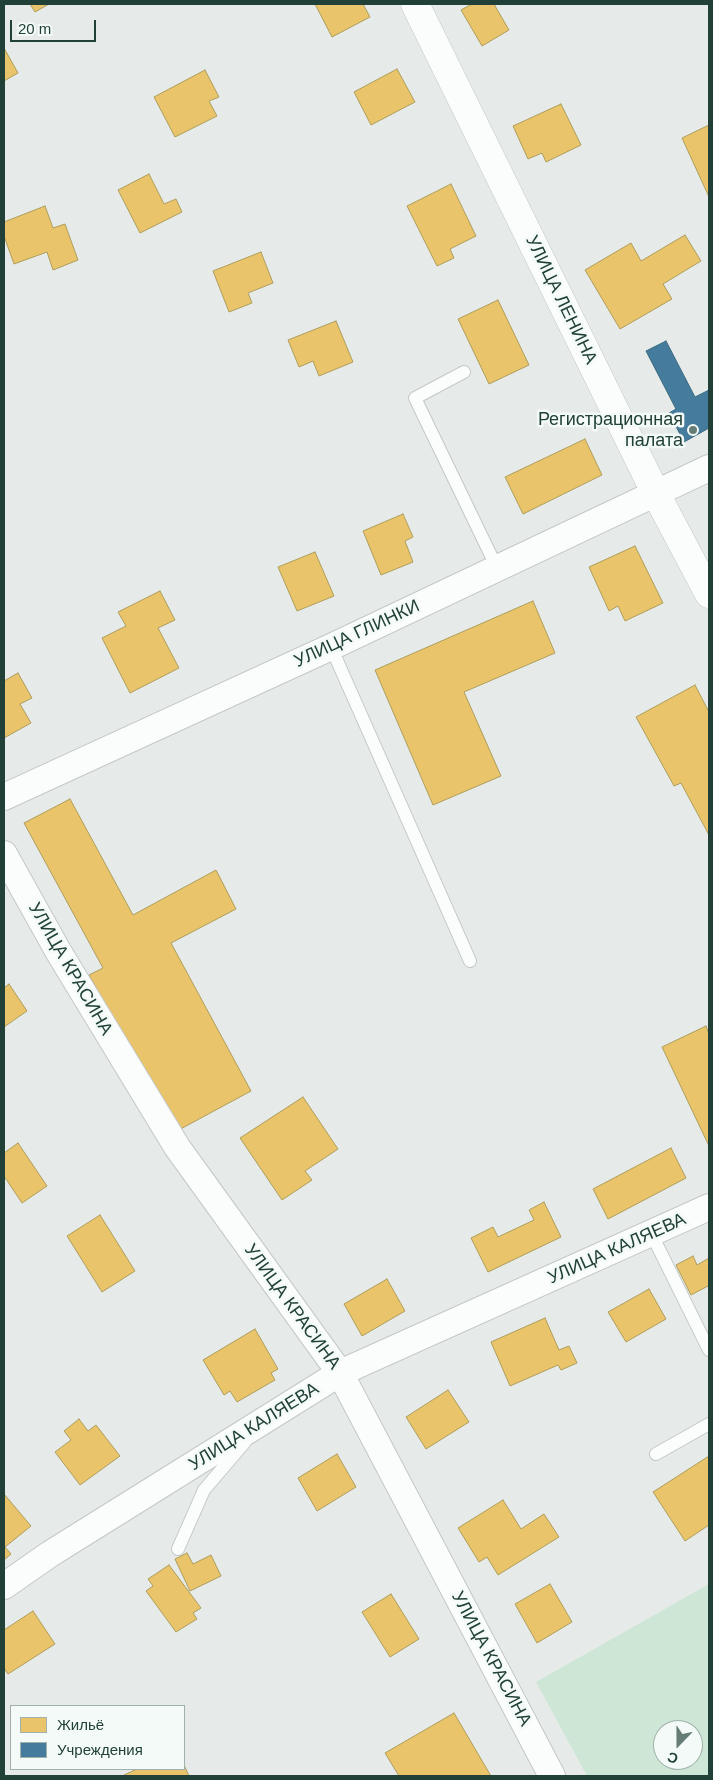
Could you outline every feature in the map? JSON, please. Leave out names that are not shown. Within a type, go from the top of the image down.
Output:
[{"type":"main road","name":"УЛИЦА ЛЕНИНА","points":[[415,4],[656,492],[709,594]]},
{"type":"street","name":"УЛИЦА ГЛИНКИ","points":[[4,797],[331,647],[709,468]]},
{"type":"street","name":"УЛИЦА КРАСИНА","points":[[4,854],[58,951],[177,1147],[340,1372],[552,1776]]},
{"type":"street","name":"УЛИЦА КАЛЯЕВА","points":[[4,1586],[50,1554],[340,1372],[709,1207]]},
{"type":"lane","points":[[464,372],[415,398],[497,568]]},
{"type":"lane","points":[[331,647],[470,961]]},
{"type":"lane","points":[[651,1233],[709,1350]]},
{"type":"lane","points":[[178,1549],[204,1490],[265,1420]]},
{"type":"lane","points":[[656,1454],[709,1424]]},
{"type":"green space","points":[[709,1584],[709,1776],[587,1776],[536,1682]]},
{"type":"building: Жильё","points":[[30,4],[49,4],[35,12]]},
{"type":"building: Жильё","points":[[315,4],[363,4],[370,17],[332,37]]},
{"type":"building: Жильё","points":[[472,4],[494,4],[509,30],[482,46],[461,10]]},
{"type":"building: Жильё","points":[[4,48],[18,73],[4,81]]},
{"type":"building: Жильё","points":[[397,69],[415,102],[371,125],[354,92]]},
{"type":"building: Жильё","points":[[205,70],[219,97],[209,101],[217,116],[175,137],[154,97]]},
{"type":"building: Жильё","points":[[561,104],[581,145],[546,162],[542,153],[528,159],[513,126]]},
{"type":"building: Жильё","points":[[709,125],[709,197],[682,138]]},
{"type":"building: Жильё","points":[[149,174],[164,204],[176,199],[182,212],[140,233],[118,190]]},
{"type":"building: Жильё","points":[[451,184],[476,236],[450,249],[454,258],[437,266],[407,206]]},
{"type":"building: Жильё","points":[[45,206],[53,228],[65,224],[78,260],[53,270],[47,252],[14,264],[4,236],[4,222]]},
{"type":"building: Жильё","points":[[685,235],[701,261],[663,284],[672,299],[620,329],[585,270],[631,243],[641,261]]},
{"type":"building: Жильё","points":[[261,252],[273,283],[248,293],[252,303],[229,312],[213,271]]},
{"type":"building: Жильё","points":[[498,300],[529,365],[489,384],[458,319]]},
{"type":"building: Жильё","points":[[336,321],[353,362],[319,376],[313,361],[299,367],[288,340]]},
{"type":"building: Жильё","points":[[585,439],[602,475],[523,514],[505,477]]},
{"type":"building: Жильё","points":[[403,514],[413,537],[405,541],[413,562],[381,575],[363,531]]},
{"type":"building: Жильё","points":[[635,546],[663,603],[625,621],[618,606],[609,611],[589,567]]},
{"type":"building: Жильё","points":[[315,552],[334,596],[297,611],[278,567]]},
{"type":"building: Жильё","points":[[160,591],[175,620],[158,628],[179,668],[130,693],[102,638],[126,626],[118,612]]},
{"type":"building: Жильё","points":[[533,601],[555,653],[464,692],[501,776],[433,805],[375,670]]},
{"type":"building: Жильё","points":[[18,673],[32,698],[20,704],[31,723],[4,738],[4,681]]},
{"type":"building: Жильё","points":[[695,685],[709,712],[709,835],[681,783],[674,786],[636,717]]},
{"type":"building: Жильё","points":[[70,799],[133,915],[216,870],[236,909],[171,943],[251,1091],[175,1132],[89,975],[103,968],[24,823]]},
{"type":"building: Жильё","points":[[9,984],[27,1011],[4,1027],[4,988]]},
{"type":"building: Жильё","points":[[706,1026],[709,1034],[709,1146],[662,1047]]},
{"type":"building: Жильё","points":[[303,1097],[338,1149],[305,1171],[312,1180],[282,1200],[240,1138]]},
{"type":"building: Жильё","points":[[18,1143],[47,1186],[22,1203],[4,1176],[4,1153]]},
{"type":"building: Жильё","points":[[671,1148],[686,1178],[608,1219],[593,1189]]},
{"type":"building: Жильё","points":[[544,1202],[561,1237],[488,1272],[471,1238],[493,1227],[498,1237],[534,1220],[529,1210]]},
{"type":"building: Жильё","points":[[100,1215],[135,1271],[102,1292],[67,1236]]},
{"type":"building: Жильё","points":[[693,1256],[697,1265],[709,1258],[709,1288],[708,1286],[691,1295],[676,1265]]},
{"type":"building: Жильё","points":[[387,1279],[405,1311],[362,1336],[344,1304]]},
{"type":"building: Жильё","points":[[649,1289],[666,1319],[626,1342],[608,1312]]},
{"type":"building: Жильё","points":[[545,1318],[559,1350],[569,1346],[577,1363],[561,1370],[558,1365],[510,1386],[491,1342]]},
{"type":"building: Жильё","points":[[255,1329],[278,1369],[271,1373],[275,1380],[237,1402],[230,1391],[224,1395],[203,1360]]},
{"type":"building: Жильё","points":[[448,1390],[469,1422],[426,1449],[406,1417]]},
{"type":"building: Жильё","points":[[79,1419],[88,1431],[96,1425],[120,1456],[80,1485],[55,1452],[71,1440],[64,1431]]},
{"type":"building: Жильё","points":[[337,1454],[356,1487],[317,1511],[298,1478]]},
{"type":"building: Жильё","points":[[709,1456],[709,1525],[685,1541],[653,1492]]},
{"type":"building: Жильё","points":[[4,1494],[31,1526],[5,1547],[11,1554],[4,1560]]},
{"type":"building: Жильё","points":[[503,1500],[521,1529],[544,1514],[559,1537],[498,1575],[487,1557],[479,1562],[458,1528]]},
{"type":"building: Жильё","points":[[187,1553],[193,1564],[211,1555],[221,1576],[190,1591],[175,1559]]},
{"type":"building: Жильё","points":[[169,1565],[201,1608],[193,1613],[197,1619],[176,1632],[146,1591],[153,1586],[148,1579]]},
{"type":"building: Жильё","points":[[550,1584],[572,1622],[537,1643],[515,1604]]},
{"type":"building: Жильё","points":[[391,1594],[419,1639],[390,1657],[362,1612]]},
{"type":"building: Жильё","points":[[33,1611],[55,1644],[8,1674],[4,1668],[4,1630]]},
{"type":"building: Жильё","points":[[454,1713],[491,1776],[399,1776],[385,1753]]},
{"type":"building: Жильё","points":[[185,1767],[189,1776],[122,1776],[135,1770],[185,1770]]},
{"type":"building: Учреждения","points":[[666,341],[695,397],[709,390],[709,428],[684,442],[669,413],[676,409],[646,351]]},
{"type":"place","name":"Регистрационная палата","points":[[693,430]]}]
